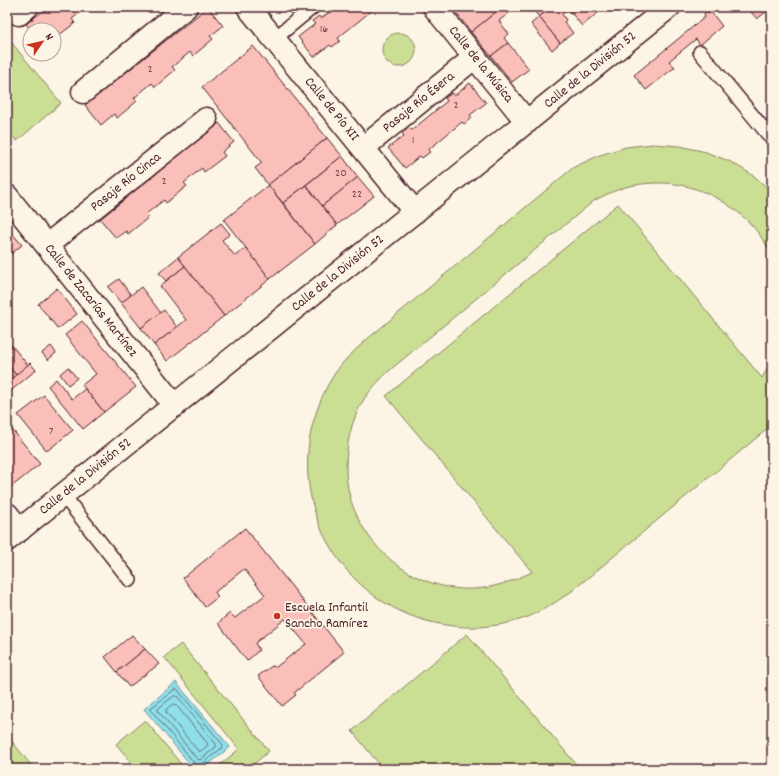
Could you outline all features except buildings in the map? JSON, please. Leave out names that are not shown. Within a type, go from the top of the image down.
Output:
[{"type":"street","points":[[83,92],[186,7]]},
{"type":"street","name":"Calle de Pío XII","points":[[248,7],[415,212]]},
{"type":"street","name":"Calle de la Música","points":[[434,7],[527,122]]},
{"type":"street","name":"Calle de la División 52","points":[[11,528],[63,495],[175,406],[527,122],[664,9]]},
{"type":"street","name":"Pasaje Río Ésera","points":[[363,148],[475,57]]},
{"type":"street","name":"Pasaje Río Cinca","points":[[47,245],[206,119]]},
{"type":"street","name":"Calle de Zacarías Martínez","points":[[7,196],[175,406]]},
{"type":"lane","points":[[274,39],[313,7]]},
{"type":"lane","points":[[700,52],[772,139]]},
{"type":"lane","points":[[63,495],[130,580]]},
{"type":"green space","points":[[396,33],[402,33],[406,34],[413,40],[416,50],[415,57],[409,64],[402,67],[396,67],[392,66],[385,60],[382,53],[382,47],[383,43],[389,36]]},
{"type":"green space","points":[[7,37],[22,55],[22,62],[27,62],[61,103],[17,141],[7,130]]},
{"type":"green space","points":[[653,144],[680,146],[706,152],[731,162],[754,176],[772,192],[772,256],[765,242],[745,218],[719,199],[690,187],[665,183],[640,184],[620,189],[595,200],[390,370],[379,380],[367,395],[359,407],[356,415],[350,433],[347,451],[346,469],[349,493],[357,516],[369,537],[385,555],[404,570],[426,581],[449,587],[474,589],[503,584],[532,572],[386,396],[618,204],[762,378],[772,360],[772,425],[572,591],[534,614],[517,621],[494,626],[458,627],[435,623],[401,611],[371,593],[346,569],[327,541],[314,509],[308,475],[309,440],[321,399],[327,386],[334,374],[347,358],[365,341],[574,167],[600,155],[626,147]]},
{"type":"green space","points":[[467,634],[580,769],[383,769],[352,731]]},
{"type":"green space","points":[[181,644],[269,751],[248,769],[215,769],[239,749],[164,657]]},
{"type":"green space","points":[[145,720],[185,769],[137,769],[116,744]]},
{"type":"green space","points":[[7,735],[34,769],[7,769]]},
{"type":"water","points":[[176,682],[230,747],[203,769],[194,769],[144,709]]},
{"type":"place","name":"Escuela Infantil Sancho Ramírez","points":[[277,616]]}]
